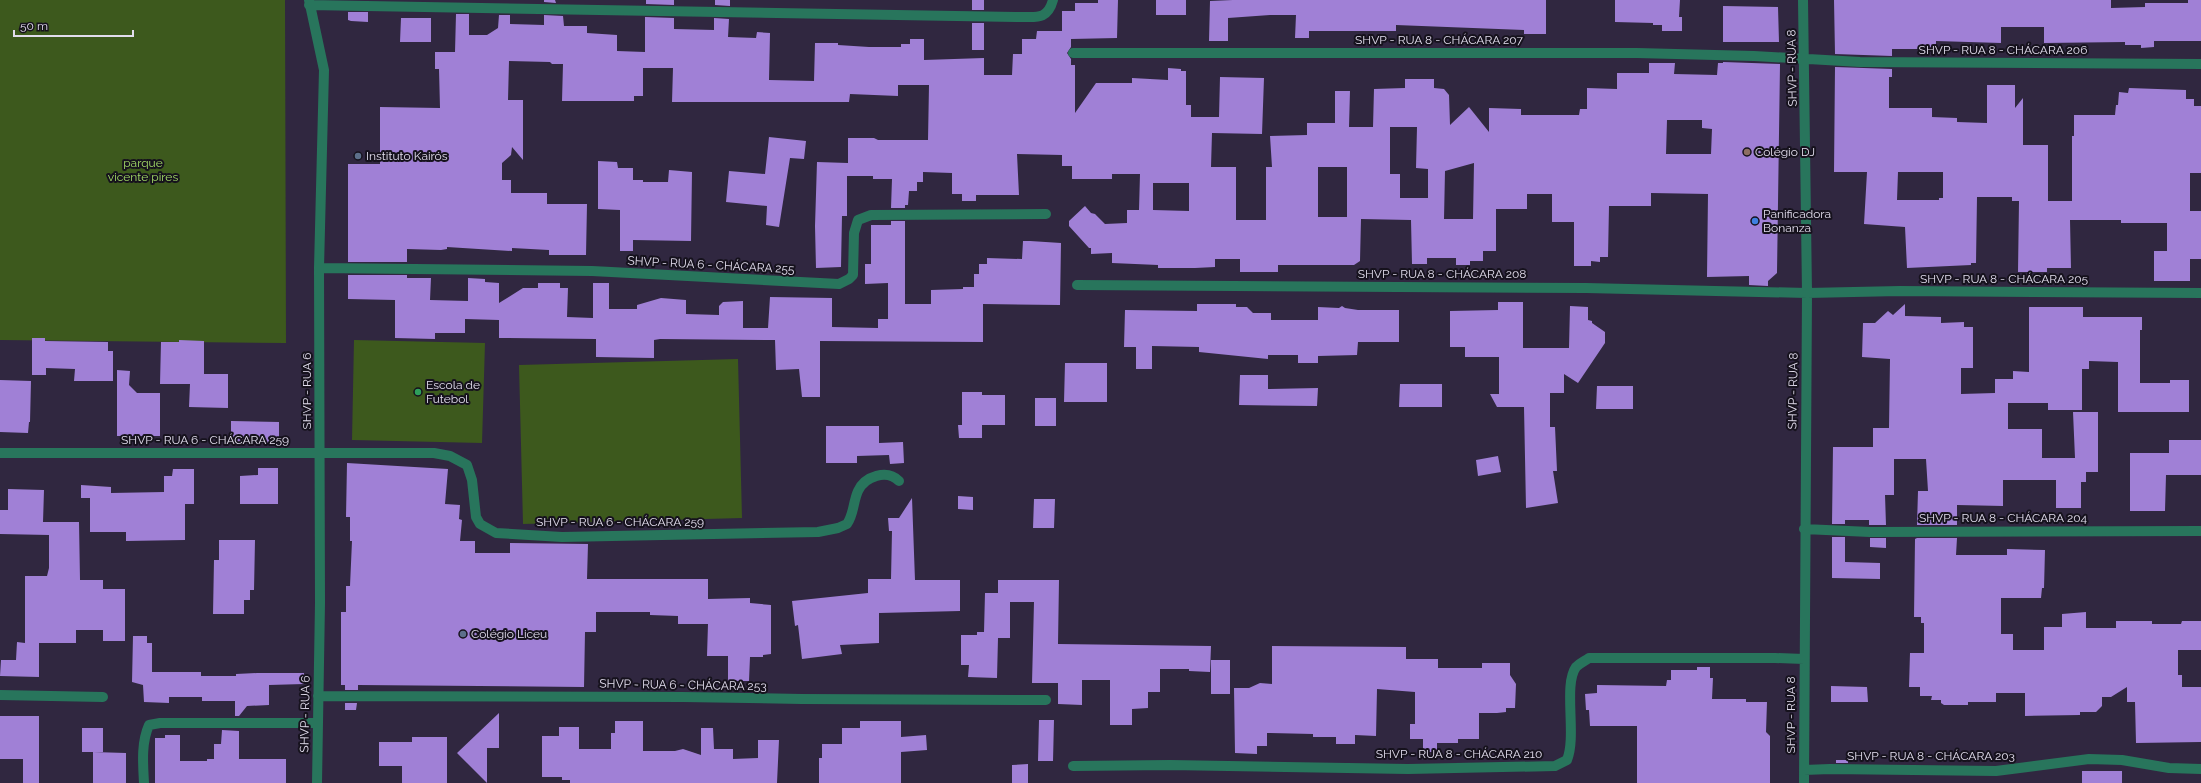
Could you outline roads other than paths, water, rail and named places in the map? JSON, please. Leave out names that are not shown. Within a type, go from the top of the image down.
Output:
[{"type":"street","points":[[309,3],[1016,17],[1043,16],[1049,11],[1053,0]]},
{"type":"street","name":"SHVP - RUA 8","points":[[1804,0],[1807,293],[1804,529],[1804,783]]},
{"type":"street","name":"SHVP - RUA 6","points":[[309,3],[324,70],[319,268],[320,453],[317,783]]},
{"type":"street","name":"SHVP - RUA 8 - CHÁCARA 207","points":[[1073,53],[1637,53],[1754,56],[1805,60]]},
{"type":"street","name":"SHVP - RUA 8 - CHÁCARA 206","points":[[1805,60],[1938,63],[2201,64]]},
{"type":"street","name":"SHVP - RUA 6 - CHÁCARA 255","points":[[319,268],[592,270],[839,284],[849,280],[853,275],[855,229],[858,220],[861,217],[871,215],[1046,214]]},
{"type":"street","name":"SHVP - RUA 8 - CHÁCARA 208","points":[[1077,285],[1586,288],[1807,293]]},
{"type":"street","name":"SHVP - RUA 8 - CHÁCARA 205","points":[[1807,293],[1900,291],[2201,293]]},
{"type":"street","name":"SHVP - RUA 6 - CHÁCARA 259","points":[[0,453],[426,453],[450,456],[467,465],[472,480],[476,517],[480,524],[488,530],[509,534],[562,537],[818,532],[831,530],[847,524],[852,514],[858,492],[872,478],[887,474],[894,476],[899,481]]},
{"type":"street","name":"SHVP - RUA 8 - CHÁCARA 204","points":[[1804,529],[1870,532],[2201,531]]},
{"type":"street","name":"SHVP - RUA 8 - CHÁCARA 210","points":[[1073,766],[1170,765],[1416,768],[1555,766],[1567,760],[1570,754],[1572,733],[1571,695],[1573,674],[1581,662],[1589,658],[1775,658],[1804,660]]},
{"type":"street","points":[[0,695],[103,697]]},
{"type":"street","name":"SHVP - RUA 6 - CHÁCARA 253","points":[[318,696],[683,696],[810,699],[1046,700]]},
{"type":"street","points":[[144,783],[143,763],[145,740],[149,725],[160,723],[317,723]]},
{"type":"street","name":"SHVP - RUA 8 - CHÁCARA 203","points":[[1804,770],[1830,768],[1996,771],[2089,759],[2122,760],[2169,768],[2201,769]]},
{"type":"place","name":"Colégio DJ","points":[[1747,152]]},
{"type":"place","name":"Instituto Kairós","points":[[358,156]]},
{"type":"place","name":"Panificadora Bonanza","points":[[1755,221]]},
{"type":"place","name":"Escola de Futebol","points":[[418,392]]},
{"type":"place","name":"Colégio Liceu","points":[[463,634]]},
{"type":"park label","name":"parque vicente pires","points":[[143,170]]}]
